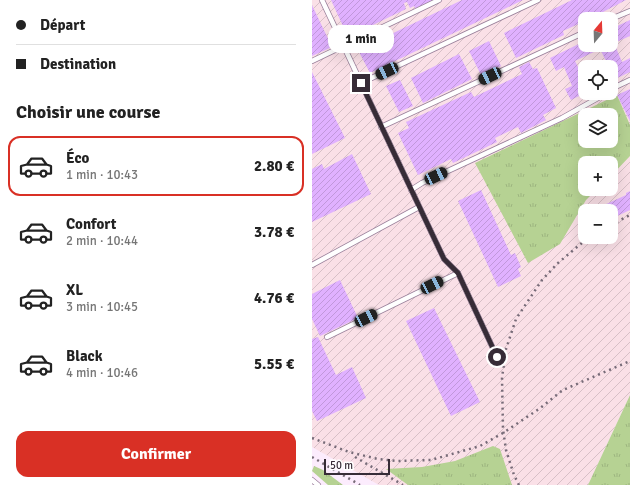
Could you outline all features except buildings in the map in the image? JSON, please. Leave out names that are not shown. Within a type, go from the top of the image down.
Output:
[{"type":"lane","points":[[322,0],[444,259],[458,273],[497,357]]},
{"type":"lane","points":[[312,61],[439,0]]},
{"type":"lane","points":[[361,83],[538,0]]},
{"type":"lane","points":[[618,16],[630,10]]},
{"type":"lane","points":[[381,127],[578,35]]},
{"type":"lane","points":[[618,86],[630,80]]},
{"type":"lane","points":[[411,190],[422,183],[562,118],[594,100]]},
{"type":"lane","points":[[312,265],[419,207]]},
{"type":"lane","points":[[327,337],[458,273]]},
{"type":"lane","points":[[312,480],[318,485]]},
{"type":"shaded area","points":[[312,0],[630,0],[630,395],[588,485],[379,485],[312,447]]},
{"type":"green space","points":[[618,97],[630,125],[630,156],[618,169],[618,156],[578,156],[578,196],[590,196],[584,204],[578,204],[578,214],[560,244],[528,263],[475,163],[578,114],[578,148],[618,148],[618,108],[590,108],[607,100],[618,100]]},
{"type":"green space","points":[[630,395],[630,485],[588,485]]},
{"type":"green space","points":[[493,446],[500,449],[512,485],[408,485],[386,469],[422,467],[455,461]]},
{"type":"green space","points":[[314,466],[323,470],[343,485],[328,485],[312,471]]},
{"type":"railway","points":[[618,221],[630,215]]},
{"type":"railway","points":[[519,485],[514,475],[506,450],[503,429],[502,378],[506,349],[516,319],[542,280],[558,263],[581,244]]},
{"type":"railway","points":[[312,438],[349,452],[378,459],[397,461],[431,460],[480,446],[503,433],[539,409],[563,390],[630,361]]},
{"type":"railway","points":[[312,457],[360,485]]},
{"type":"railway","points":[[355,457],[403,485]]},
{"type":"route","points":[[361,83],[444,259],[458,273],[497,357]]}]
